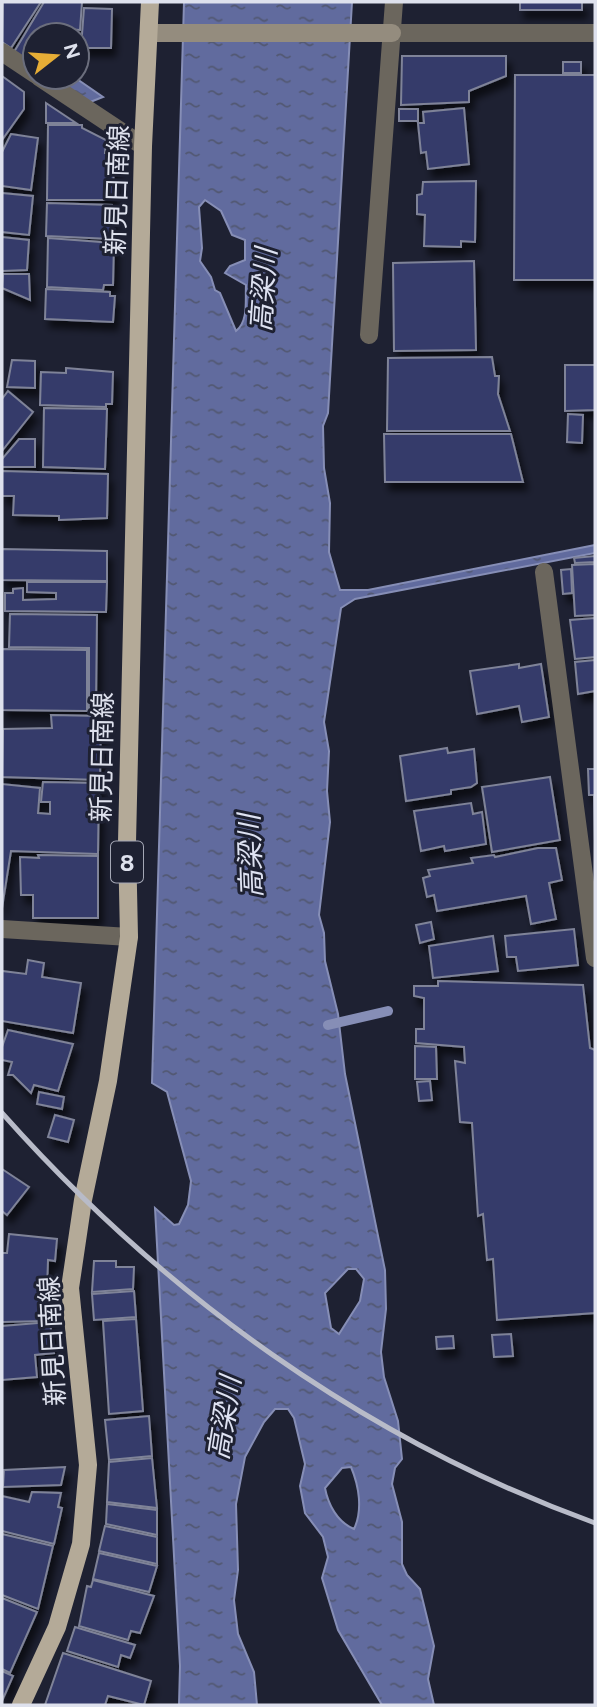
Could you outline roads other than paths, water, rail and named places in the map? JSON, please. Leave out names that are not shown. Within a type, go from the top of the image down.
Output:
[{"type":"main road","name":"新見日南線","points":[[21,1705],[57,1627],[81,1544],[88,1465],[70,1288],[83,1200],[108,1081],[129,937],[127,842],[150,2]]},
{"type":"street","points":[[369,335],[394,2]]},
{"type":"street","points":[[150,33],[595,33]]},
{"type":"street","points":[[2,52],[21,65]]},
{"type":"street","points":[[60,91],[144,146]]},
{"type":"street","points":[[544,572],[595,958]]},
{"type":"street","points":[[2,929],[129,937]]},
{"type":"water","name":"高梁川","points":[[184,2],[352,2],[328,413],[323,426],[324,468],[330,503],[329,552],[340,590],[368,590],[595,545],[595,553],[355,599],[341,608],[324,722],[329,751],[327,791],[330,822],[319,915],[324,933],[325,961],[338,1014],[345,1074],[385,1270],[386,1309],[381,1352],[384,1377],[398,1421],[402,1459],[395,1468],[392,1484],[402,1522],[402,1564],[407,1575],[420,1589],[434,1646],[428,1679],[434,1705],[382,1705],[338,1630],[322,1578],[328,1557],[323,1537],[305,1513],[300,1486],[305,1464],[294,1418],[288,1409],[275,1409],[264,1422],[245,1457],[236,1504],[238,1570],[234,1600],[238,1634],[254,1672],[257,1705],[179,1705],[180,1666],[155,1208],[174,1225],[179,1224],[188,1205],[191,1181],[167,1092],[152,1083]],"holes":[[[205,200],[221,211],[232,235],[245,240],[245,260],[230,266],[225,273],[246,285],[245,316],[236,331],[220,293],[215,290],[211,277],[200,261],[202,248],[199,207]],[[348,1269],[356,1269],[364,1279],[360,1301],[339,1334],[331,1328],[325,1293]],[[351,1467],[358,1490],[359,1506],[354,1529],[334,1512],[325,1488],[342,1468]]]},
{"type":"water","points":[[91,89],[103,97],[85,104],[67,91],[91,91]]},
{"type":"waterway","points":[[328,1025],[388,1011]]},
{"type":"railway","points":[[2,1113],[65,1179],[131,1242],[200,1301],[273,1355],[349,1405],[428,1450],[510,1489],[595,1523]]}]
